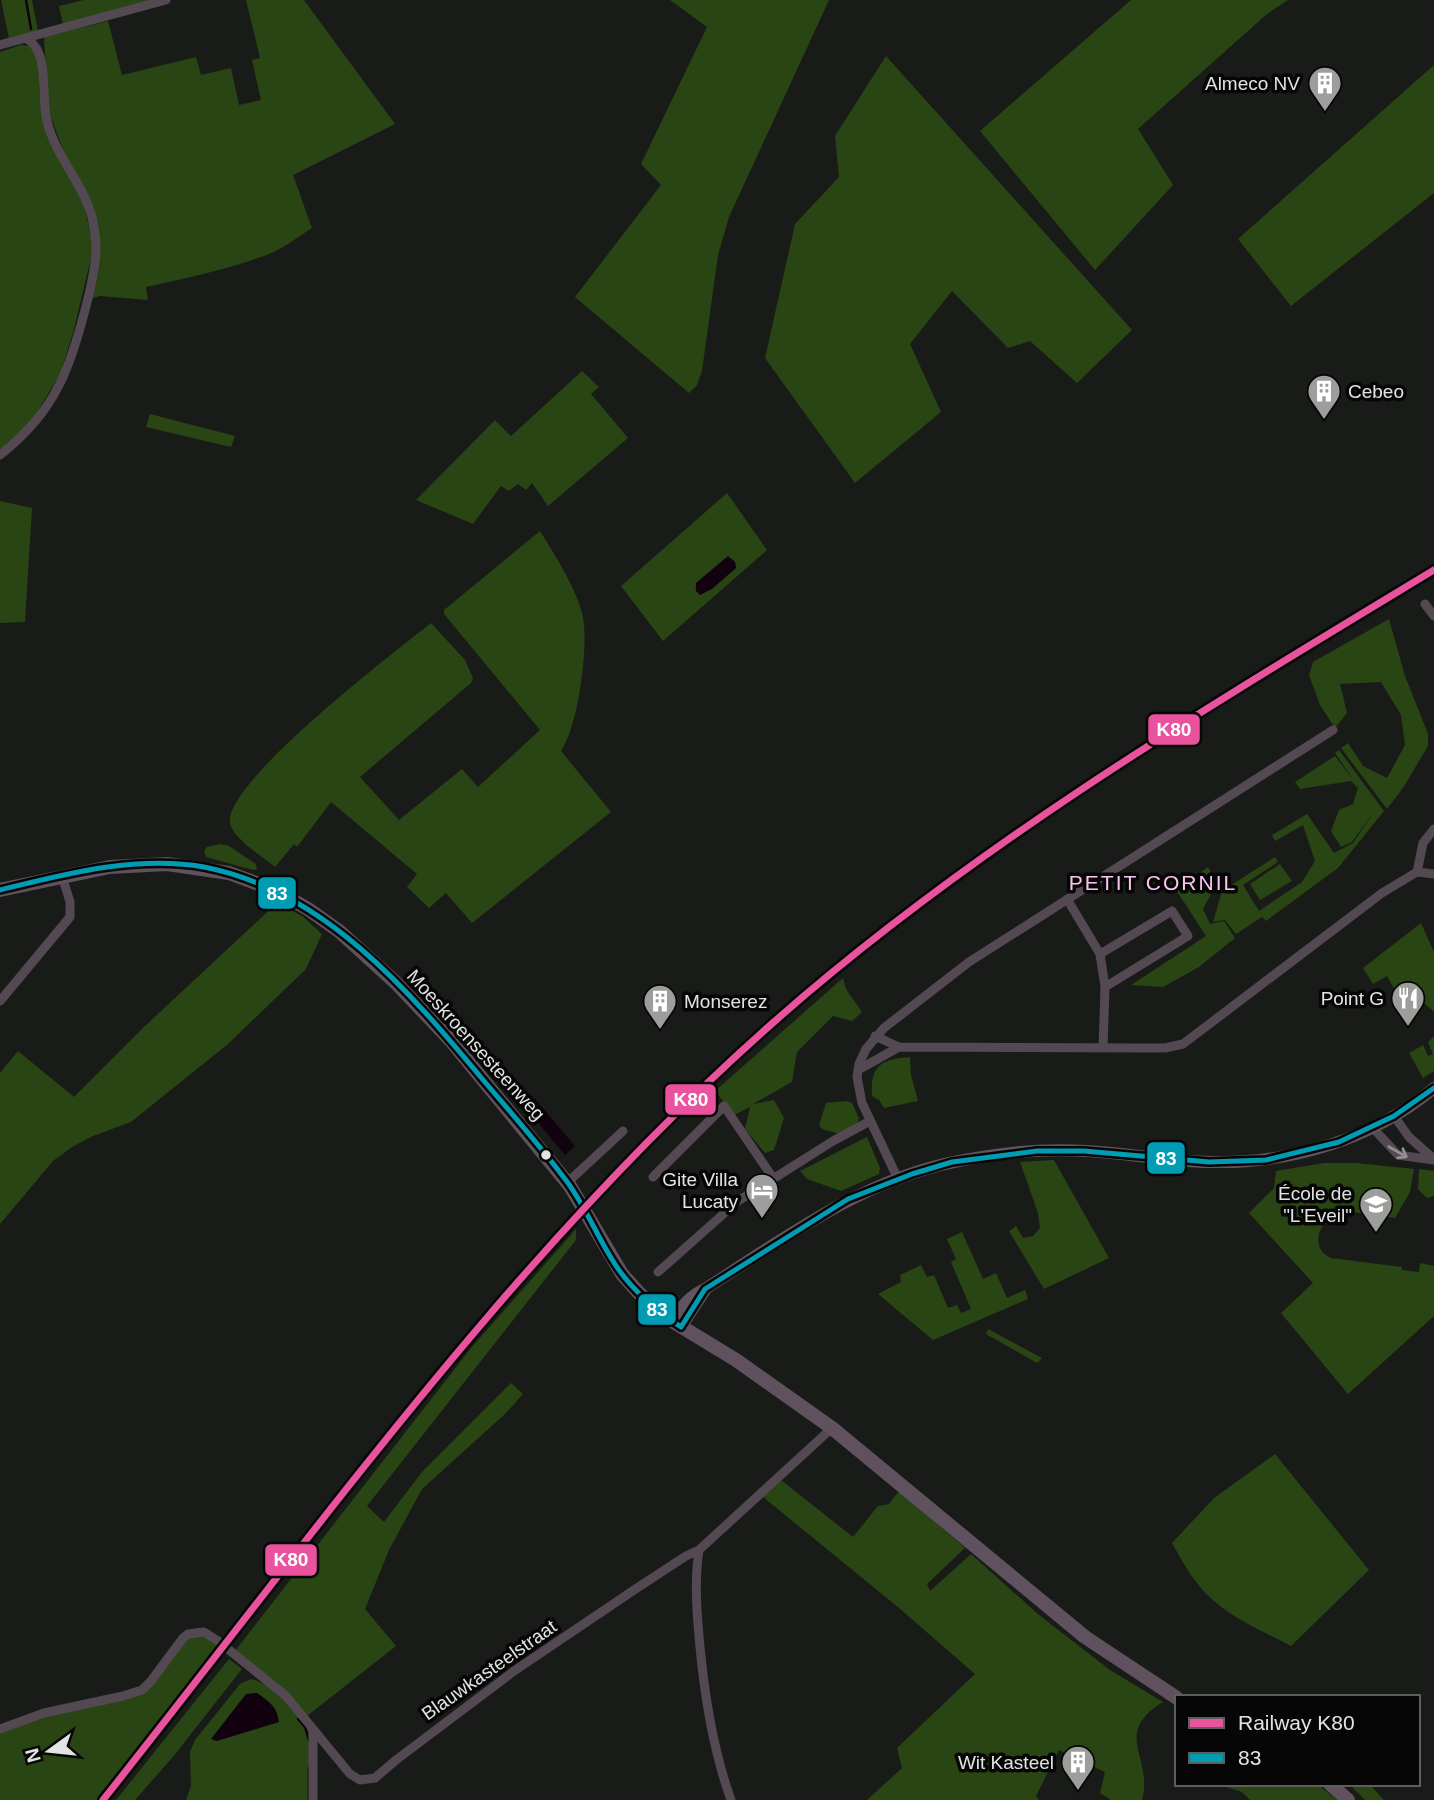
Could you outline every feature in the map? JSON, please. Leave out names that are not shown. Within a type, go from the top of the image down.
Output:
[{"type":"main road","name":"Moeskroensesteenweg","points":[[0,890],[130,865],[186,866],[229,873],[292,899],[340,931],[396,983],[452,1042],[568,1182],[622,1274],[639,1293],[677,1324],[736,1360],[832,1428],[1085,1637],[1175,1697]]},
{"type":"main road","points":[[677,1324],[688,1299],[848,1199],[952,1162],[1037,1151],[1084,1151],[1209,1162],[1266,1160],[1339,1142],[1394,1116],[1434,1088]]},
{"type":"main road","points":[[1332,1786],[1348,1800]]},
{"type":"street","points":[[0,45],[166,0]]},
{"type":"street","points":[[0,455],[29,430],[58,387],[84,310],[96,250],[92,219],[83,192],[49,131],[40,51],[33,41],[25,38]]},
{"type":"street","points":[[1425,604],[1434,616]]},
{"type":"street","points":[[898,1179],[858,1090],[858,1070],[866,1049],[875,1037],[969,961],[1333,730]]},
{"type":"street","points":[[1417,872],[1423,844],[1434,829]]},
{"type":"street","points":[[875,1037],[899,1047],[1165,1048],[1183,1044],[1372,901],[1417,872],[1434,874]]},
{"type":"street","points":[[0,1001],[70,916],[70,902],[62,876]]},
{"type":"street","points":[[1067,899],[1100,954],[1105,987],[1103,1048]]},
{"type":"street","points":[[1100,954],[1172,911],[1188,936],[1105,987]]},
{"type":"street","points":[[858,1070],[899,1047]]},
{"type":"street","points":[[653,1177],[724,1106],[773,1178]]},
{"type":"street","points":[[1394,1116],[1409,1137],[1434,1159]]},
{"type":"street","points":[[658,1272],[716,1219],[773,1178],[870,1121]]},
{"type":"street","points":[[1372,1127],[1398,1155],[1434,1159]]},
{"type":"street","points":[[568,1182],[623,1131]]},
{"type":"street","name":"Blauwkasteelstraat","points":[[0,1729],[44,1713],[142,1690],[183,1639],[199,1632],[209,1634],[286,1696],[350,1774],[360,1780],[375,1778],[514,1671],[699,1550],[832,1428]]},
{"type":"street","points":[[699,1550],[696,1599],[709,1717],[715,1750],[732,1800]]},
{"type":"street","points":[[313,1729],[313,1800]]},
{"type":"green space","points":[[1,0],[32,0],[38,31],[9,39]]},
{"type":"green space","points":[[84,0],[154,0],[63,24],[59,6]]},
{"type":"green space","points":[[246,0],[304,0],[395,124],[293,175],[312,228],[280,249],[223,269],[146,287],[148,300],[100,296],[90,299],[100,245],[48,110],[44,37],[108,21],[122,75],[196,57],[201,75],[231,68],[239,105],[261,100],[252,60],[260,58]]},
{"type":"green space","points":[[670,0],[829,0],[729,217],[718,255],[702,371],[697,385],[689,393],[575,297],[661,185],[641,164],[707,27]]},
{"type":"green space","points":[[1131,0],[1288,0],[1267,14],[1138,129],[1173,185],[1095,270],[980,131]]},
{"type":"green space","points":[[21,45],[32,46],[38,57],[40,103],[85,209],[92,254],[60,374],[31,422],[0,450],[0,52]]},
{"type":"green space","points":[[886,56],[1132,330],[1077,383],[1030,341],[1008,348],[952,291],[910,344],[941,412],[855,483],[765,358],[795,224],[839,177],[835,136]]},
{"type":"green space","points":[[1434,65],[1434,193],[1291,306],[1238,239]]},
{"type":"green space","points":[[582,371],[599,387],[591,394],[628,438],[548,506],[532,483],[526,490],[518,484],[509,491],[501,486],[473,524],[416,500],[495,420],[511,436]]},
{"type":"green space","points":[[150,414],[235,436],[231,447],[146,427]]},
{"type":"green space","points":[[727,493],[767,550],[663,641],[621,586]],"holes":[[[735,562],[736,568],[700,595],[695,587]]]},
{"type":"green space","points":[[0,501],[32,508],[25,622],[0,623]]},
{"type":"green space","points":[[540,531],[574,592],[584,626],[581,684],[573,723],[561,751],[611,812],[472,923],[446,893],[429,908],[407,887],[417,874],[331,802],[297,847],[294,844],[275,867],[242,841],[230,823],[235,804],[254,779],[315,718],[431,623],[465,660],[473,678],[471,683],[360,777],[399,820],[462,769],[478,787],[540,730],[444,614],[444,610]]},
{"type":"green space","points":[[1389,619],[1405,676],[1428,734],[1428,746],[1387,809],[1341,748],[1348,743],[1363,766],[1387,778],[1405,745],[1401,715],[1381,682],[1340,684],[1347,713],[1335,728],[1320,705],[1309,675],[1313,662]]},
{"type":"green space","points":[[1339,750],[1384,811],[1338,868],[1266,921],[1262,917],[1236,934],[1225,920],[1213,922],[1222,891],[1275,857],[1278,862],[1243,885],[1259,911],[1302,882],[1315,861],[1303,825],[1275,841],[1272,835],[1307,814],[1334,853],[1353,843],[1376,809],[1352,842],[1341,847],[1331,831],[1339,810],[1353,804],[1358,788],[1351,781],[1300,789],[1295,782],[1335,756],[1355,782],[1335,753]]},
{"type":"green space","points":[[220,844],[229,846],[256,864],[257,869],[206,857],[204,851],[207,847]]},
{"type":"green space","points":[[1280,864],[1292,881],[1260,900],[1250,884]]},
{"type":"green space","points":[[1208,867],[1217,883],[1203,909],[1210,924],[1224,921],[1235,938],[1199,967],[1163,987],[1131,985],[1206,936],[1176,890]]},
{"type":"green space","points":[[277,903],[302,916],[322,934],[306,969],[228,1044],[131,1122],[93,1136],[53,1161],[0,1224],[0,1073],[18,1051],[74,1097],[145,1026]]},
{"type":"green space","points":[[1421,923],[1434,952],[1434,1012],[1420,999],[1402,1003],[1387,976],[1373,984],[1363,968]]},
{"type":"green space","points":[[843,978],[846,989],[862,1012],[852,1021],[833,1016],[797,1052],[792,1082],[753,1104],[774,1100],[784,1118],[774,1150],[765,1153],[745,1129],[750,1107],[734,1115],[715,1091]]},
{"type":"green space","points":[[1434,1036],[1434,1071],[1423,1078],[1409,1053],[1423,1045],[1428,1056],[1433,1054],[1428,1042]]},
{"type":"green space","points":[[910,1057],[911,1075],[918,1101],[884,1108],[879,1100],[872,1096],[876,1071],[885,1062]]},
{"type":"green space","points":[[826,1103],[852,1103],[859,1118],[858,1122],[840,1134],[822,1129],[819,1125]]},
{"type":"green space","points":[[867,1137],[880,1168],[879,1174],[841,1191],[807,1179],[800,1171]]},
{"type":"green space","points":[[1054,1160],[1109,1258],[1044,1289],[1009,1231],[1016,1226],[1023,1238],[1033,1236],[1040,1228],[1038,1213],[1020,1162]]},
{"type":"green space","points":[[1324,1163],[1356,1163],[1414,1169],[1410,1192],[1395,1218],[1337,1210],[1334,1224],[1324,1224],[1319,1233],[1318,1243],[1326,1255],[1419,1272],[1420,1263],[1434,1266],[1434,1316],[1348,1394],[1281,1313],[1313,1283],[1249,1213],[1274,1188],[1276,1171]]},
{"type":"green space","points":[[1419,1169],[1434,1171],[1434,1196],[1427,1198],[1418,1189]]},
{"type":"green space","points":[[576,1229],[576,1240],[367,1506],[384,1522],[422,1472],[511,1383],[523,1394],[505,1414],[422,1489],[389,1550],[365,1609],[396,1646],[307,1716],[235,1651],[471,1348]]},
{"type":"green space","points":[[962,1232],[983,1279],[996,1273],[1007,1298],[1025,1290],[1028,1299],[933,1340],[878,1294],[901,1282],[900,1275],[921,1265],[927,1277],[934,1275],[948,1308],[957,1305],[961,1313],[971,1309],[951,1262],[956,1259],[947,1239]]},
{"type":"green space","points":[[988,1329],[1042,1358],[1037,1363],[986,1334]]},
{"type":"green space","points":[[1275,1454],[1369,1570],[1291,1646],[1242,1620],[1207,1595],[1172,1543],[1214,1498]]},
{"type":"green space","points":[[781,1480],[853,1537],[878,1506],[889,1504],[899,1491],[965,1548],[927,1584],[930,1591],[971,1554],[1039,1615],[1110,1670],[1163,1702],[1139,1725],[1137,1736],[1144,1785],[1142,1800],[1111,1800],[1100,1793],[1105,1772],[1090,1765],[1085,1772],[1067,1762],[1066,1753],[1059,1750],[1036,1796],[1039,1800],[867,1800],[902,1768],[897,1748],[975,1674],[763,1497]]},
{"type":"green space","points":[[202,1636],[218,1645],[97,1800],[0,1800],[0,1726],[143,1691],[189,1637]]},
{"type":"green space","points":[[229,1659],[242,1669],[172,1758],[135,1800],[116,1800]]},
{"type":"green space","points":[[251,1679],[266,1685],[284,1699],[310,1728],[311,1800],[186,1800],[191,1786],[190,1752],[195,1740],[240,1684]]},
{"type":"green space","points":[[1223,1786],[1320,1786],[1337,1800],[1250,1800],[1242,1792]]},
{"type":"green space","points":[[1351,1786],[1371,1786],[1384,1800],[1365,1800]]},
{"type":"shaded area","points":[[728,556],[735,562],[736,568],[712,589],[700,595],[696,591],[696,583]]},
{"type":"shaded area","points":[[535,1099],[575,1146],[565,1155],[525,1107]]},
{"type":"shaded area","points":[[257,1693],[272,1705],[279,1722],[217,1741],[211,1739],[246,1694]]},
{"type":"waterway","points":[[26,0],[31,29]]},
{"type":"waterway","points":[[298,1719],[305,1727],[309,1740]]},
{"type":"waterway","points":[[309,1768],[309,1800]]},
{"type":"rail line","name":"K80","points":[[103,1800],[341,1496],[505,1297],[591,1201],[680,1109],[775,1021],[852,956],[1012,837],[1178,727],[1434,570]]},
{"type":"transit line","name":"83","points":[[0,890],[101,868],[153,863],[178,864],[204,867],[247,879],[288,898],[326,921],[395,980],[456,1047],[568,1183],[627,1281],[652,1306],[681,1327],[705,1289],[848,1199],[912,1174],[952,1162],[1037,1151],[1084,1151],[1209,1162],[1266,1160],[1339,1142],[1394,1116],[1434,1088]]},
{"type":"place","name":"Almeco NV","points":[[1325,113]]},
{"type":"place","name":"Cebeo","points":[[1324,421]]},
{"type":"place","name":"Point G","points":[[1408,1028]]},
{"type":"place","name":"Monserez","points":[[660,1031]]},
{"type":"place","name":"Gite Villa Lucaty","points":[[762,1220]]},
{"type":"place","name":"École de \"L'Eveil\"","points":[[1376,1234]]},
{"type":"place","name":"Wit Kasteel","points":[[1078,1792]]},
{"type":"district","name":"PETIT CORNIL","points":[[1153,882]]}]
